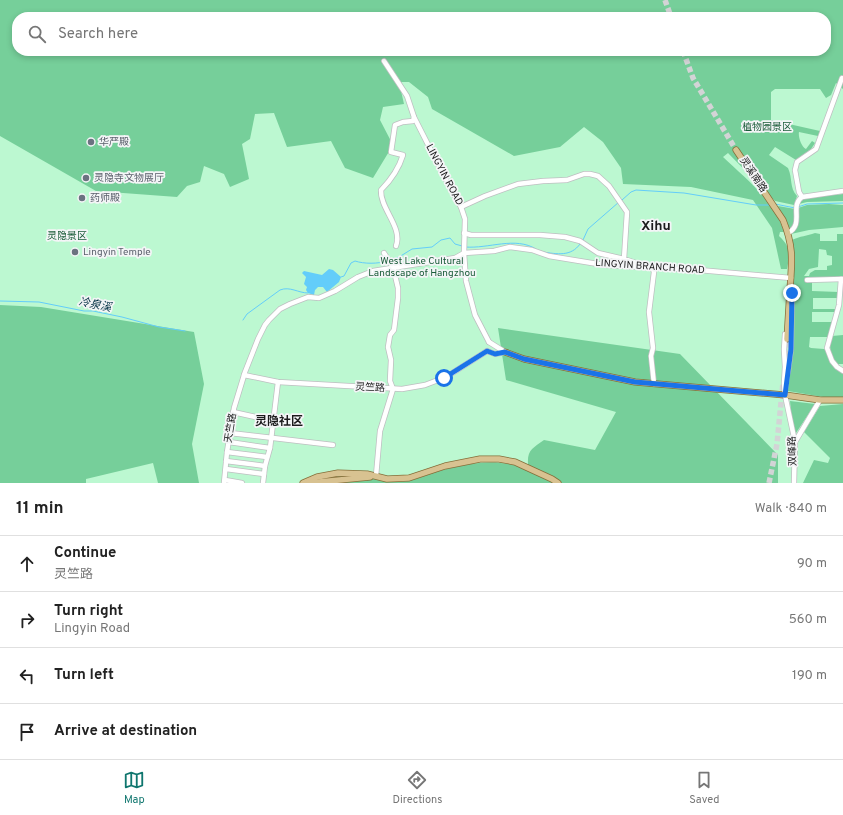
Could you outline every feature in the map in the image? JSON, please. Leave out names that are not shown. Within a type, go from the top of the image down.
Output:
[{"type":"main road","name":"灵溪南路","points":[[736,150],[783,220],[788,232]]},
{"type":"main road","points":[[787,339],[792,257],[788,232]]},
{"type":"main road","points":[[505,352],[524,359],[635,382],[785,395],[820,400],[843,400]]},
{"type":"main road","points":[[303,483],[317,477],[338,473],[357,473],[387,478],[409,478],[445,466],[480,459],[499,459],[516,462],[552,478],[558,483]]},
{"type":"main road","points":[[308,483],[376,476]]},
{"type":"street","name":"LINGYIN ROAD","points":[[384,61],[407,96],[414,117],[444,178],[462,207],[465,219],[464,252],[466,281],[475,315],[489,342]]},
{"type":"street","points":[[802,197],[799,192],[795,170],[797,162],[816,149],[842,78]]},
{"type":"street","points":[[396,246],[397,239],[395,228],[382,200],[382,190],[401,163],[403,154],[391,152],[395,125],[413,121],[414,117]]},
{"type":"street","points":[[462,207],[514,185],[543,181],[567,180],[584,174],[598,176],[604,180],[627,212],[624,259]]},
{"type":"street","points":[[788,232],[793,230],[797,224],[798,200],[802,197],[843,191]]},
{"type":"street","points":[[464,234],[556,235],[582,243],[598,252],[624,259],[640,266]]},
{"type":"street","name":"LINGYIN BRANCH ROAD","points":[[393,267],[455,258],[464,252],[494,251],[510,247],[532,250],[549,256],[591,263],[791,278]]},
{"type":"street","points":[[376,476],[380,431],[393,389],[390,381],[391,360],[388,347],[390,335],[394,330],[398,298],[396,277],[393,267],[384,253]]},
{"type":"street","name":"天竺路","points":[[224,482],[233,412],[244,375],[265,325],[280,309],[308,297],[319,298],[335,291],[358,277],[373,271],[393,267]]},
{"type":"street","points":[[652,267],[654,272],[649,312],[653,348],[651,356],[654,384]]},
{"type":"street","points":[[785,395],[784,350],[787,291],[791,278]]},
{"type":"street","points":[[785,395],[791,349],[791,278]]},
{"type":"street","points":[[807,280],[842,280],[839,305],[827,348],[832,361],[843,371]]},
{"type":"street","points":[[489,342],[505,352],[495,354],[487,351],[489,342]]},
{"type":"street","name":"灵竺路","points":[[244,375],[278,382],[402,389],[425,385],[446,377],[487,351]]},
{"type":"street","points":[[262,483],[270,448],[278,382]]},
{"type":"street","name":"双峰路","points":[[785,395],[795,442],[794,483]]},
{"type":"street","points":[[795,442],[820,400]]},
{"type":"street","points":[[233,412],[273,422]]},
{"type":"street","points":[[230,433],[333,445]]},
{"type":"street","points":[[229,442],[270,448]]},
{"type":"street","points":[[227,452],[267,457]]},
{"type":"street","points":[[226,461],[265,466]]},
{"type":"street","points":[[226,469],[264,474]]},
{"type":"street","points":[[224,482],[242,483]]},
{"type":"green space","name":"West Lake Cultural Landscape of Hangzhou","points":[[0,0],[843,0],[843,483],[0,483]]},
{"type":"green space","name":"植物园景区","points":[[0,0],[843,0],[843,89],[836,83],[831,95],[826,98],[820,89],[775,89],[771,92],[771,120],[820,131],[818,136],[799,132],[800,141],[804,148],[806,149],[812,141],[815,143],[811,149],[796,160],[775,147],[769,155],[788,168],[792,186],[797,196],[794,205],[775,201],[728,153],[723,157],[759,191],[774,210],[784,232],[780,232],[779,236],[788,247],[789,251],[787,269],[781,269],[772,228],[753,200],[691,187],[623,184],[621,168],[603,142],[584,127],[560,147],[514,156],[432,109],[428,97],[409,82],[399,82],[404,104],[383,107],[380,120],[393,145],[373,178],[345,168],[331,141],[287,147],[274,113],[255,114],[250,139],[242,144],[249,179],[230,187],[224,174],[204,166],[200,182],[187,186],[177,197],[96,191],[0,136]]},
{"type":"green space","points":[[843,194],[843,201],[807,202],[799,204],[799,201],[804,198]]},
{"type":"green space","points":[[807,205],[843,205],[843,227],[809,230],[791,234],[778,206],[795,209]]},
{"type":"green space","points":[[815,233],[820,234],[820,241],[837,241],[837,234],[843,234],[843,278],[812,282],[812,291],[839,292],[839,297],[813,298],[813,309],[836,309],[835,312],[812,312],[812,322],[833,322],[828,337],[810,337],[809,347],[827,350],[832,364],[843,373],[843,397],[823,397],[788,391],[793,352],[794,318],[792,240]],"holes":[[[819,249],[826,250],[827,255],[832,256],[832,265],[827,266],[827,270],[815,270],[810,273],[809,276],[804,276],[809,269],[818,267]]]},
{"type":"green space","points":[[0,305],[41,307],[194,332],[204,384],[192,444],[199,483],[158,483],[153,463],[86,479],[86,483],[0,483]]},
{"type":"green space","points":[[498,328],[680,354],[778,455],[778,483],[331,483],[374,478],[408,481],[441,470],[485,462],[505,463],[524,468],[528,464],[530,452],[544,440],[595,450],[616,412],[506,380]]},
{"type":"green space","points":[[843,335],[843,364],[835,364],[830,350],[830,343],[832,336]]},
{"type":"green space","points":[[790,401],[815,404],[796,433],[793,432]]},
{"type":"green space","points":[[843,404],[843,483],[803,483],[814,460],[828,463],[830,458],[804,432],[820,406]]},
{"type":"water","points":[[329,269],[333,270],[341,277],[339,282],[327,292],[323,287],[318,287],[315,290],[314,295],[308,293],[306,290],[307,287],[304,284],[306,277],[302,273],[304,271],[322,275]]},
{"type":"waterway","points":[[622,200],[631,192],[636,190],[684,193],[756,205],[770,205]]},
{"type":"waterway","points":[[583,240],[588,229],[619,202]]},
{"type":"waterway","points":[[798,207],[807,204],[843,203]]},
{"type":"waterway","points":[[775,204],[795,208]]},
{"type":"waterway","points":[[390,260],[399,257],[412,249],[432,247],[441,240],[450,238],[455,244],[462,246]]},
{"type":"waterway","points":[[465,247],[519,243],[536,249]]},
{"type":"waterway","points":[[543,252],[558,254],[568,253],[580,244]]},
{"type":"waterway","points":[[341,277],[344,276],[351,263],[355,261],[363,263],[379,263],[387,261]]},
{"type":"waterway","points":[[243,320],[247,314],[280,290],[291,289],[308,293]]},
{"type":"waterway","name":"冷泉溪","points":[[0,301],[39,302],[84,311],[93,311],[159,327],[185,331]]},
{"type":"tunnel","points":[[665,0],[669,12]]},
{"type":"tunnel","points":[[685,56],[693,78],[736,150]]},
{"type":"tunnel","points":[[786,356],[787,339]]},
{"type":"tunnel","points":[[769,483],[777,444],[783,382]]},
{"type":"place","name":"华严殿","points":[[91,142]]},
{"type":"place","name":"灵隐寺文物展厅","points":[[86,178]]},
{"type":"place","name":"药师殿","points":[[82,198]]},
{"type":"place","name":"Lingyin Temple","points":[[75,252]]},
{"type":"district","name":"Xihu","points":[[656,226]]},
{"type":"district","name":"灵隐社区","points":[[279,422]]},
{"type":"route","points":[[444,378],[487,351],[495,354],[505,352],[524,359],[635,382],[785,395],[791,349],[792,293]]},
{"type":"park label","name":"灵隐景区","points":[[67,236]]}]
